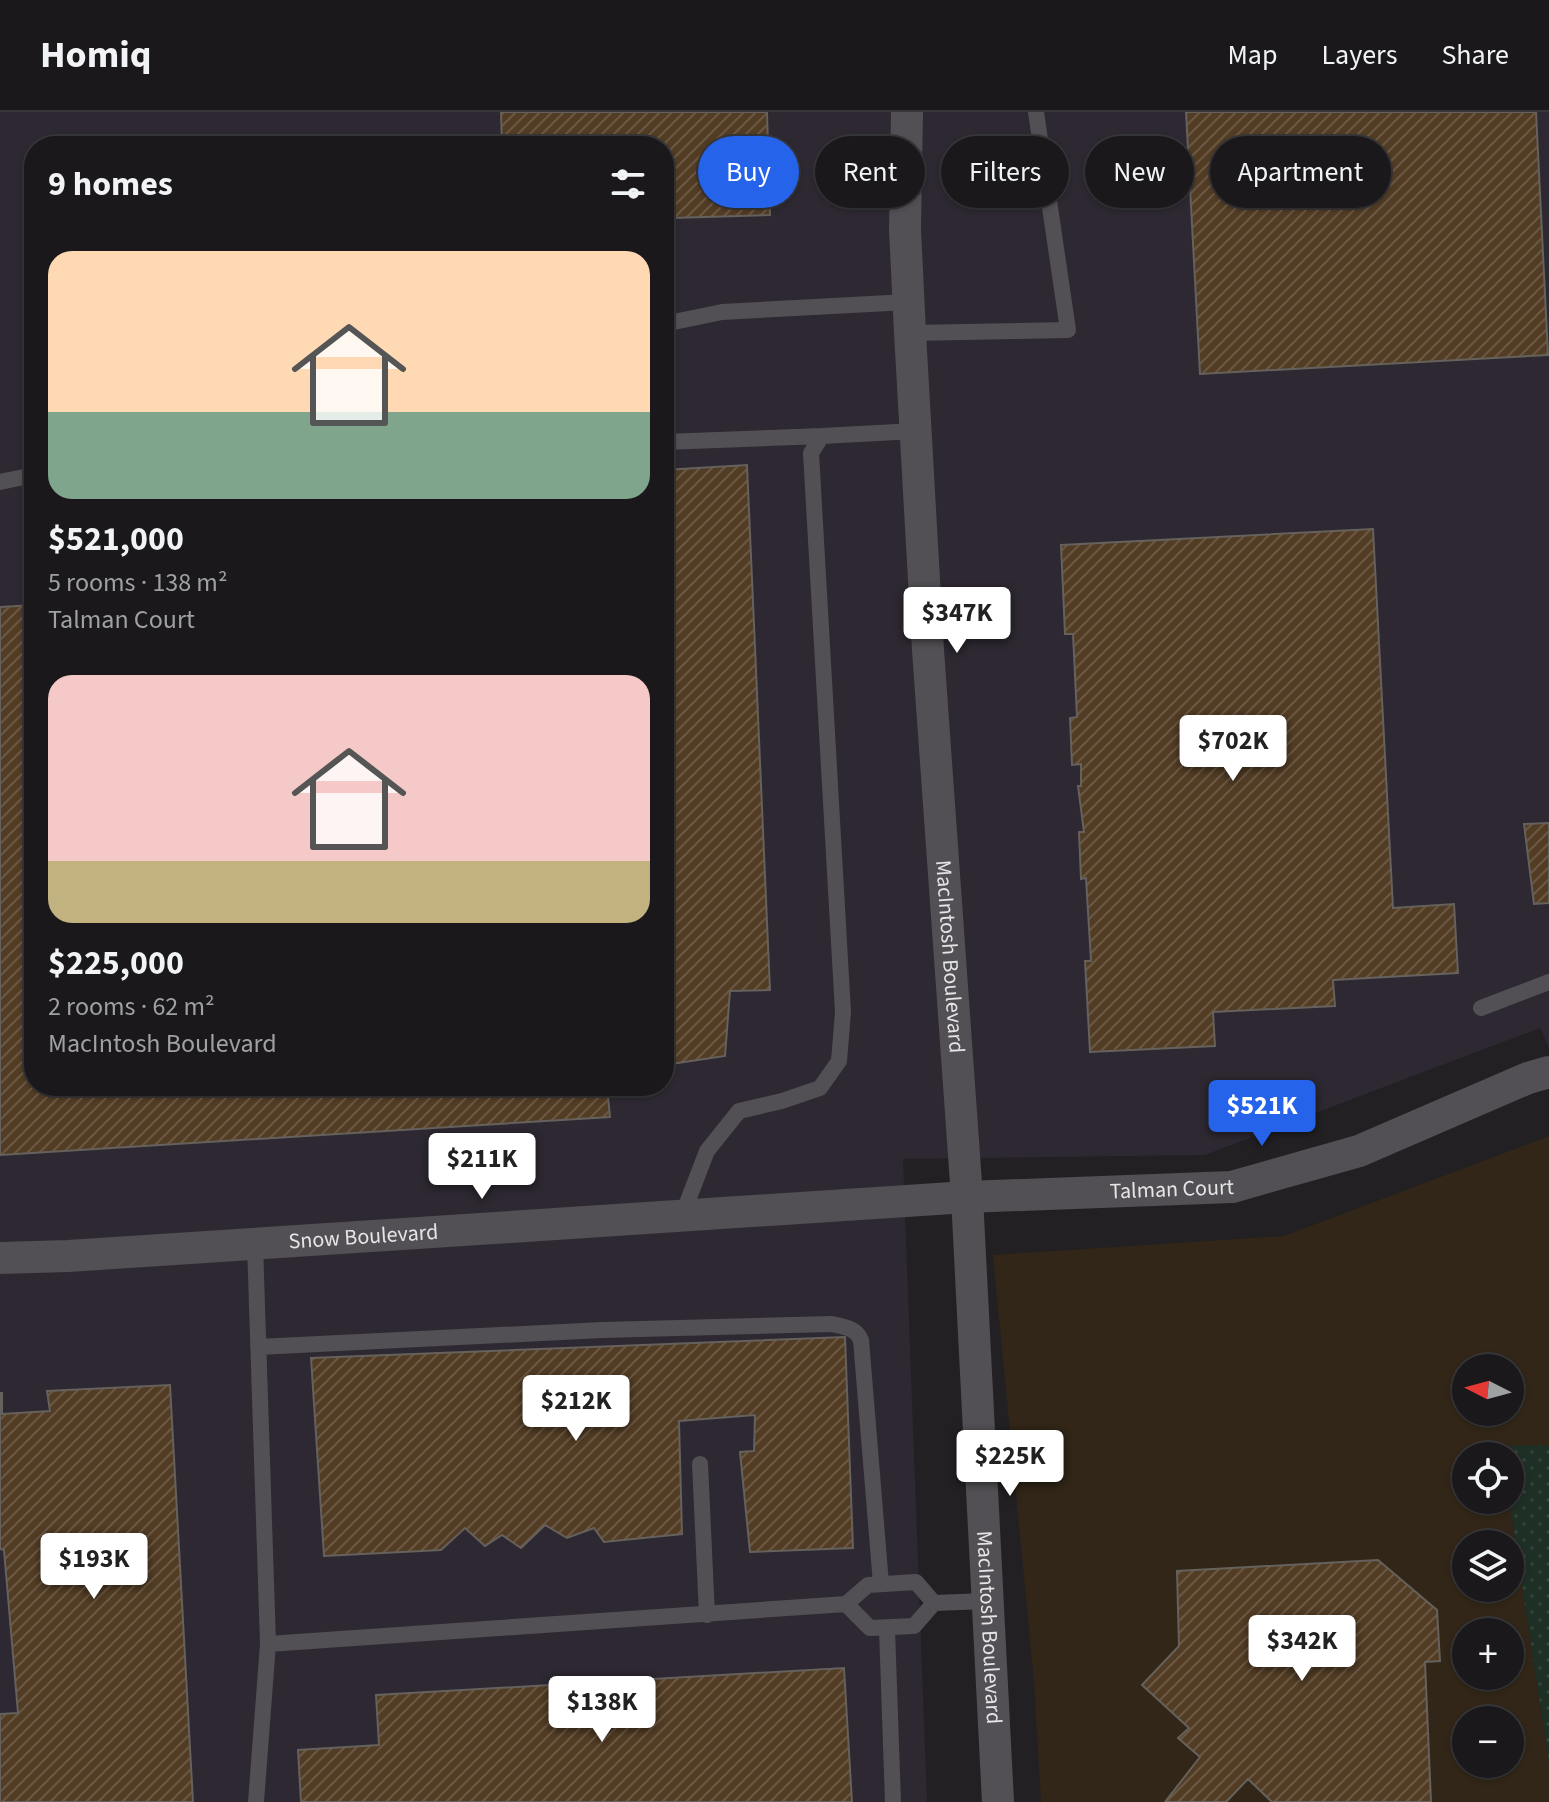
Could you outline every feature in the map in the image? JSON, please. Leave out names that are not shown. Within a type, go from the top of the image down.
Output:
[{"type":"street","name":"MacIntosh Boulevard","points":[[907,112],[905,229],[915,431],[967,1197],[998,1802]]},
{"type":"street","name":"Talman Court","points":[[967,1197],[1232,1187],[1359,1151],[1528,1078],[1549,1072]]},
{"type":"street","name":"Snow Boulevard","points":[[0,1258],[967,1197]]},
{"type":"lane","points":[[674,322],[722,312],[909,318],[1068,330],[1036,112]]},
{"type":"lane","points":[[674,442],[915,431]]},
{"type":"lane","points":[[682,1216],[707,1151],[739,1111],[820,1088],[839,1061],[843,1012],[811,453],[822,436]]},
{"type":"lane","points":[[0,482],[24,477]]},
{"type":"lane","points":[[1481,1008],[1549,982]]},
{"type":"lane","points":[[255,1244],[268,1644],[256,1802]]},
{"type":"lane","points":[[258,1347],[602,1330],[832,1324],[851,1329],[858,1333],[861,1340],[881,1584]]},
{"type":"lane","points":[[700,1464],[707,1615]]},
{"type":"lane","points":[[268,1644],[846,1604],[868,1585],[881,1584],[916,1582],[934,1603]]},
{"type":"lane","points":[[846,1604],[870,1628],[887,1629],[914,1626],[934,1603],[987,1601]]},
{"type":"lane","points":[[887,1629],[893,1802]]},
{"type":"shaded area","points":[[0,112],[1549,112],[1549,1048],[1540,1028],[1205,1155],[903,1159],[927,1802],[0,1802]]},
{"type":"shaded area","points":[[1549,1136],[1549,1445],[1452,1442],[1452,1514],[1511,1514],[1514,1530],[1452,1530],[1452,1602],[1524,1602],[1524,1599],[1549,1763],[1549,1802],[1041,1802],[1034,1682],[993,1255],[1284,1236]]},
{"type":"green space","points":[[1549,1445],[1549,1763],[1524,1599],[1524,1530],[1514,1530],[1511,1514],[1524,1514],[1524,1446]]},
{"type":"building","points":[[501,112],[767,112],[768,136],[698,136],[698,208],[770,208],[770,215],[674,218],[674,136],[502,136]]},
{"type":"building","points":[[1186,112],[1536,112],[1548,355],[1200,374],[1191,208],[1194,208],[1194,136],[1187,136]]},
{"type":"building","points":[[747,465],[770,990],[730,991],[725,1056],[674,1064],[674,469]]},
{"type":"building","points":[[1373,529],[1393,908],[1454,904],[1458,973],[1333,980],[1335,1006],[1213,1012],[1215,1046],[1090,1052],[1085,961],[1091,961],[1086,878],[1081,879],[1079,832],[1084,832],[1078,786],[1081,786],[1081,764],[1072,765],[1070,718],[1077,717],[1073,634],[1065,634],[1061,545]]},
{"type":"building","points":[[24,606],[24,1096],[608,1096],[610,1117],[0,1155],[0,607]]},
{"type":"building","points":[[1549,823],[1549,903],[1534,904],[1524,824]]},
{"type":"building","points":[[845,1337],[853,1548],[750,1552],[740,1452],[754,1451],[755,1415],[679,1421],[682,1534],[604,1542],[594,1528],[567,1538],[545,1525],[521,1548],[502,1535],[485,1546],[465,1528],[441,1550],[324,1556],[311,1358]]},
{"type":"building","points":[[170,1385],[193,1802],[0,1802],[0,1714],[18,1713],[4,1550],[0,1549],[0,1393],[2,1414],[50,1411],[47,1391]]},
{"type":"building","points":[[1378,1560],[1437,1610],[1440,1661],[1425,1662],[1431,1802],[1272,1802],[1248,1779],[1226,1802],[1165,1802],[1200,1757],[1178,1738],[1189,1728],[1142,1685],[1179,1646],[1177,1571]]},
{"type":"building","points":[[844,1668],[852,1802],[301,1802],[298,1750],[379,1745],[376,1695]]}]
